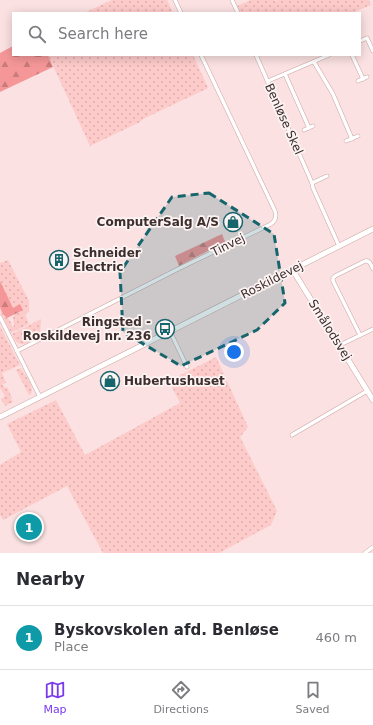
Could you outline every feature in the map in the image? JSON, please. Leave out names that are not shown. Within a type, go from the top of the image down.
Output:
[{"type":"street","points":[[175,0],[181,12]]},
{"type":"street","points":[[232,0],[238,12]]},
{"type":"street","points":[[361,41],[367,38],[373,51]]},
{"type":"street","name":"Tinvej","points":[[17,351],[178,269],[271,224],[274,221],[276,216],[275,212],[201,56]]},
{"type":"street","name":"Benløse Skel","points":[[256,56],[339,246]]},
{"type":"street","points":[[268,81],[327,56]]},
{"type":"street","points":[[352,56],[363,79]]},
{"type":"street","points":[[314,62],[333,94],[352,139]]},
{"type":"street","points":[[285,74],[308,128]]},
{"type":"street","points":[[358,81],[367,77]]},
{"type":"street","points":[[304,130],[313,126]]},
{"type":"street","points":[[346,141],[358,136]]},
{"type":"street","points":[[312,183],[327,176]]},
{"type":"street","name":"Roskildevej","points":[[0,417],[373,229]]},
{"type":"street","points":[[360,335],[333,281],[333,278],[349,268],[366,261],[370,262],[373,269]]},
{"type":"street","name":"Smålodsvej","points":[[292,269],[373,400]]},
{"type":"street","points":[[0,318],[40,397]]},
{"type":"street","points":[[340,346],[373,328]]},
{"type":"street","points":[[170,331],[188,367]]},
{"type":"street","points":[[292,435],[367,391]]},
{"type":"street","points":[[364,553],[373,547]]},
{"type":"highlighted area","points":[[209,193],[274,234],[285,303],[257,330],[181,366],[123,332],[120,272],[172,197]]},
{"type":"shaded area","points":[[112,0],[167,0],[173,12],[86,12]]},
{"type":"shaded area","points":[[251,0],[369,0],[371,5],[354,12],[240,12],[237,6]]},
{"type":"shaded area","points":[[48,56],[193,56],[208,88],[90,146]]},
{"type":"shaded area","points":[[8,260],[29,301],[29,312],[25,314],[29,324],[11,333],[0,311],[0,307],[14,327],[13,317],[15,314],[0,281],[0,263]]},
{"type":"shaded area","points":[[41,319],[40,336],[25,344],[19,344],[15,340],[12,334]]},
{"type":"shaded area","points":[[0,326],[20,365],[2,373],[6,383],[2,384],[5,388],[7,387],[13,402],[26,396],[5,406],[1,399],[5,396],[0,388]]},
{"type":"shaded area","points":[[216,357],[248,427],[240,437],[277,511],[271,525],[219,553],[103,553],[67,486],[3,520],[0,515],[0,465],[21,452],[7,424],[56,400],[85,455],[180,403],[169,381]]},
{"type":"shaded area","points":[[21,368],[29,381],[32,391],[29,395],[16,370]]},
{"type":"green space","points":[[12,47],[12,56],[48,56],[53,67],[0,92],[0,53]]},
{"type":"green space","points":[[222,234],[225,242],[179,266],[175,256]]},
{"type":"green space","points":[[0,281],[13,308],[20,304],[23,310],[7,318],[3,314],[0,307]]},
{"type":"place","name":"ComputerSalg A/S","points":[[233,222]]},
{"type":"place","name":"Schneider Electric","points":[[59,260]]},
{"type":"place","name":"Ringsted - Roskildevej nr. 236","points":[[165,329]]},
{"type":"place","name":"Hubertushuset","points":[[110,381]]},
{"type":"place","name":"Byskovskolen afd. Benløse","points":[[29,527]]}]
